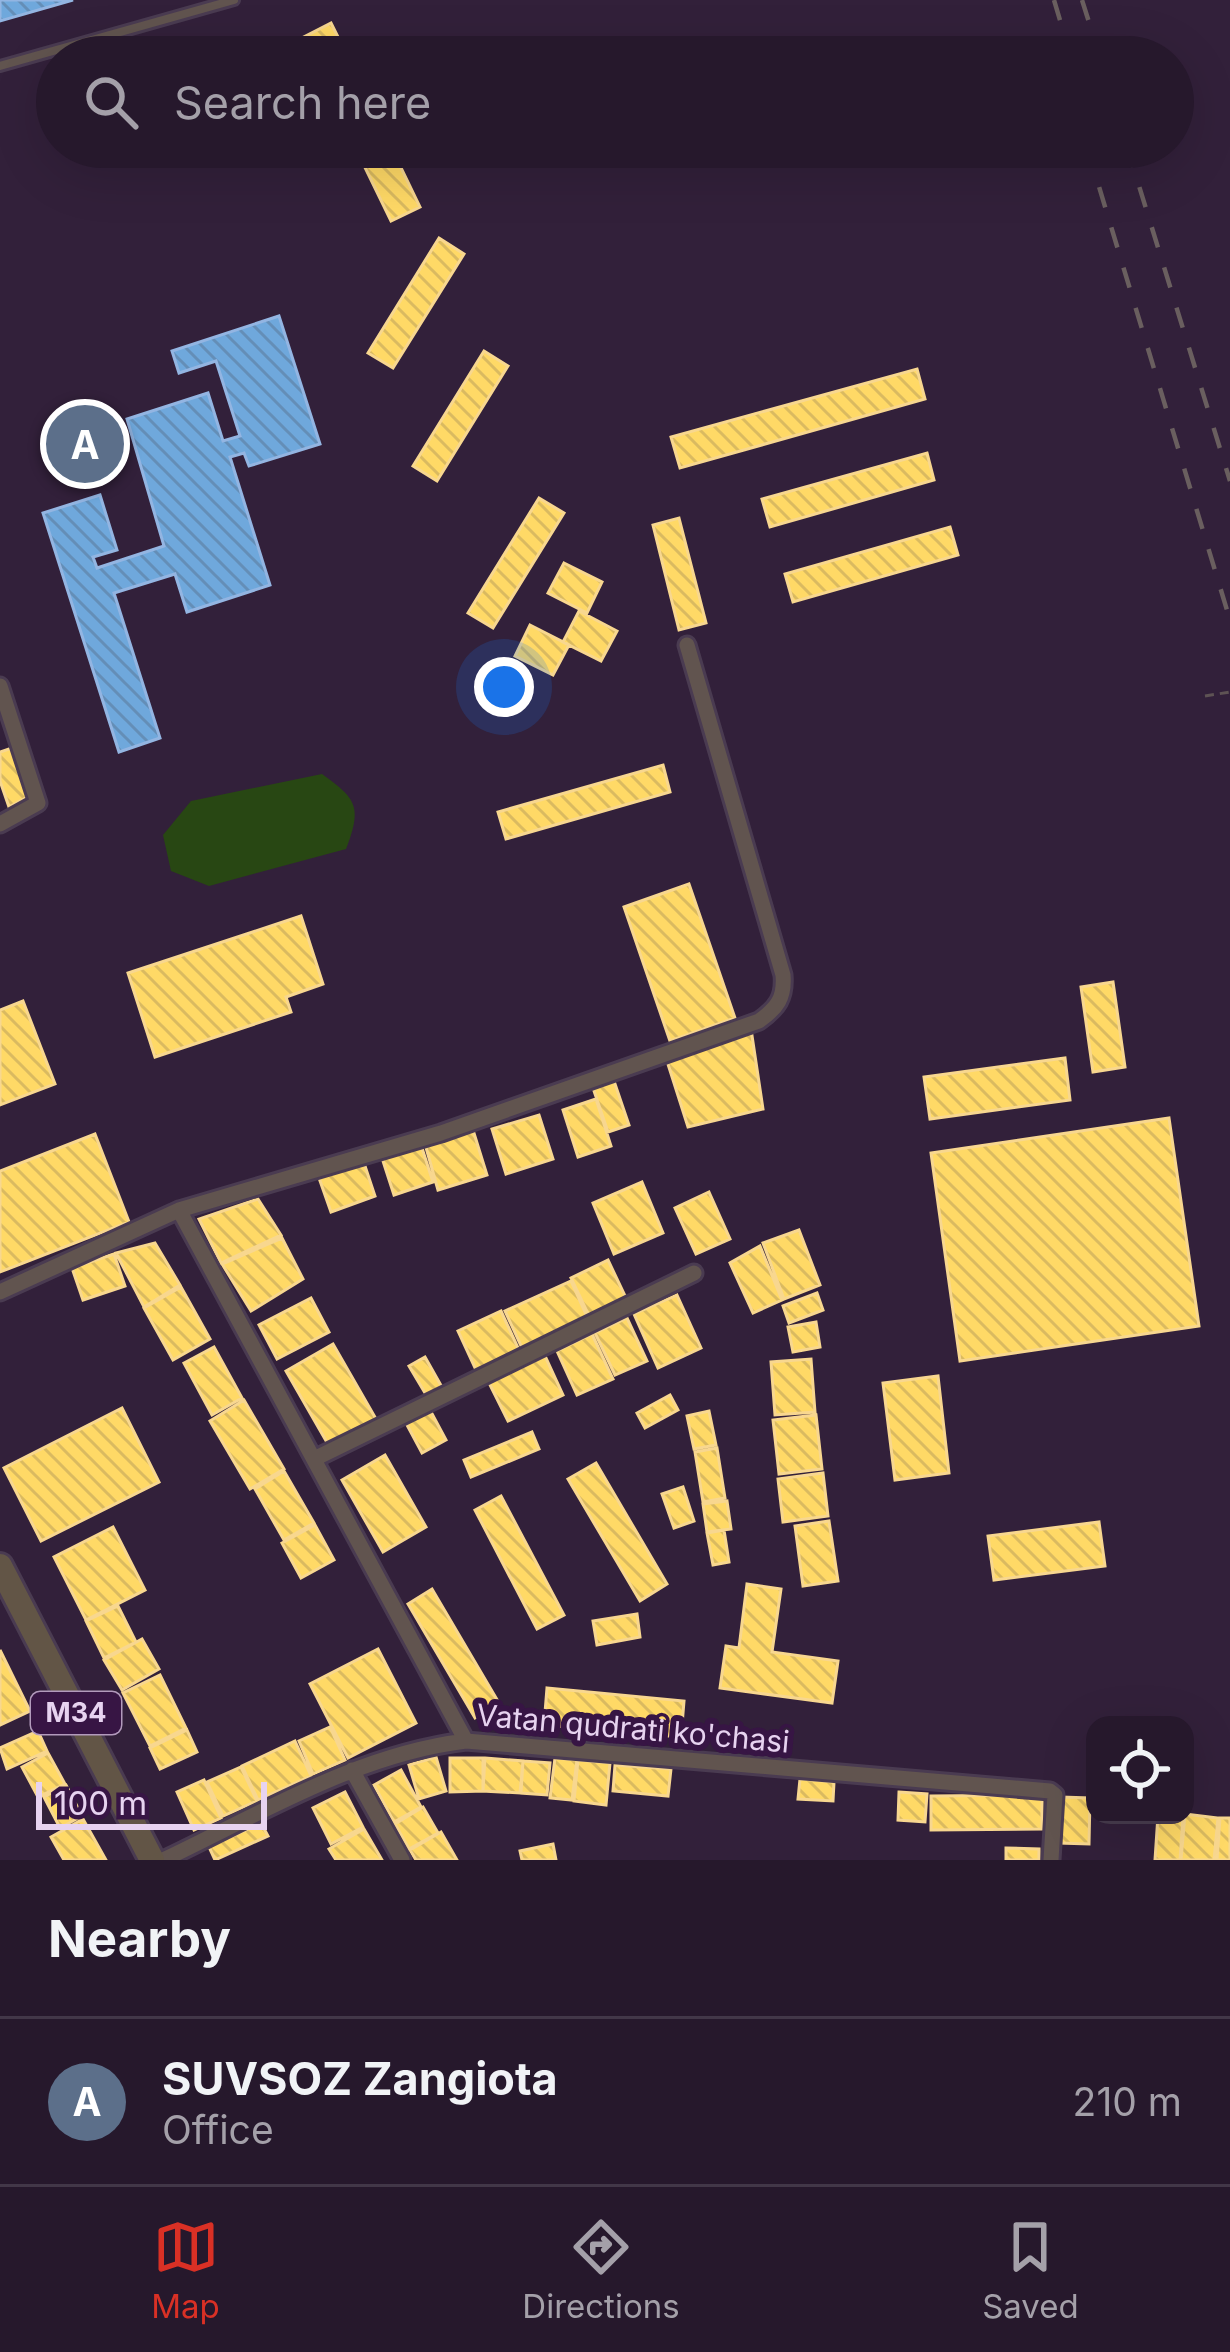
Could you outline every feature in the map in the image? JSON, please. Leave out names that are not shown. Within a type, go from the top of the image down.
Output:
[{"type":"main road","name":"M34","points":[[0,1566],[152,1860]]},
{"type":"main road","name":"M34","points":[[0,1599],[133,1860]]},
{"type":"street","points":[[0,1292],[179,1210],[441,1133],[759,1021],[776,1008],[784,991],[783,975],[687,645]]},
{"type":"street","points":[[0,686],[38,803],[0,824]]},
{"type":"street","points":[[179,1210],[466,1741]]},
{"type":"street","points":[[314,1459],[694,1273]]},
{"type":"street","name":"Vatan qudrati ko'chasi","points":[[163,1860],[352,1770],[427,1746],[466,1741],[1050,1791],[1055,1795],[1051,1860]]},
{"type":"street","points":[[352,1770],[402,1860]]},
{"type":"lane","points":[[106,36],[234,0]]},
{"type":"lane","points":[[0,66],[36,56]]},
{"type":"path","points":[[1205,696],[1230,692]]},
{"type":"green space","points":[[322,774],[353,805],[354,823],[346,849],[209,886],[171,871],[163,835],[191,801]]},
{"type":"building: Homes","points":[[331,23],[338,36],[306,36]]},
{"type":"building: Homes","points":[[365,168],[401,168],[420,207],[391,221]]},
{"type":"building: Homes","points":[[439,238],[464,254],[393,368],[368,353]]},
{"type":"building: Homes","points":[[484,351],[508,366],[437,481],[413,466]]},
{"type":"building: Homes","points":[[917,369],[925,399],[680,468],[671,437]]},
{"type":"building: Homes","points":[[927,453],[934,480],[770,527],[762,499]]},
{"type":"building: Homes","points":[[539,498],[564,513],[493,628],[468,613]]},
{"type":"building: Homes","points":[[679,518],[706,623],[679,630],[653,525]]},
{"type":"building: Homes","points":[[950,527],[958,555],[793,602],[785,574]]},
{"type":"building: Homes","points":[[564,563],[602,582],[587,613],[548,593]]},
{"type":"building: Homes","points":[[579,611],[617,631],[601,661],[563,642]]},
{"type":"building: Homes","points":[[530,625],[569,645],[553,675],[515,656]]},
{"type":"building: Homes","points":[[15,747],[31,795],[9,807],[0,781],[0,752]]},
{"type":"building: Homes","points":[[663,765],[670,792],[506,839],[498,812]]},
{"type":"building: Homes","points":[[689,884],[735,1018],[670,1041],[624,907]]},
{"type":"building: Homes","points":[[301,916],[323,984],[286,997],[291,1012],[155,1057],[128,973]]},
{"type":"building: Homes","points":[[1113,982],[1125,1067],[1093,1072],[1081,987]]},
{"type":"building: Homes","points":[[23,1001],[55,1084],[0,1105],[0,1010]]},
{"type":"building: Homes","points":[[751,1029],[763,1109],[688,1127],[666,1058]]},
{"type":"building: Homes","points":[[1065,1058],[1070,1100],[930,1119],[924,1077]]},
{"type":"building: Homes","points":[[614,1081],[629,1125],[608,1132],[593,1088]]},
{"type":"building: Homes","points":[[596,1099],[611,1146],[578,1157],[563,1110]]},
{"type":"building: Homes","points":[[539,1115],[553,1159],[506,1174],[492,1129]]},
{"type":"building: Homes","points":[[1169,1118],[1199,1326],[960,1361],[931,1153]]},
{"type":"building: Homes","points":[[473,1130],[487,1175],[438,1190],[425,1144]]},
{"type":"building: Homes","points":[[95,1134],[129,1222],[0,1272],[0,1171]]},
{"type":"building: Homes","points":[[421,1145],[433,1182],[394,1195],[382,1158]]},
{"type":"building: Homes","points":[[364,1163],[375,1196],[331,1212],[319,1178]]},
{"type":"building: Homes","points":[[642,1182],[663,1233],[614,1254],[593,1203]]},
{"type":"building: Homes","points":[[709,1192],[730,1239],[696,1254],[675,1208]]},
{"type":"building: Homes","points":[[258,1199],[281,1235],[221,1263],[199,1219]]},
{"type":"building: Homes","points":[[799,1230],[820,1285],[784,1299],[763,1243]]},
{"type":"building: Homes","points":[[282,1238],[303,1279],[251,1311],[222,1264]]},
{"type":"building: Homes","points":[[155,1243],[180,1285],[144,1307],[116,1253]]},
{"type":"building: Homes","points":[[760,1246],[782,1300],[753,1313],[730,1263]]},
{"type":"building: Homes","points":[[114,1254],[125,1286],[83,1300],[72,1268]]},
{"type":"building: Homes","points":[[608,1260],[627,1300],[590,1318],[571,1278]]},
{"type":"building: Homes","points":[[571,1281],[588,1319],[522,1348],[505,1311]]},
{"type":"building: Homes","points":[[181,1287],[210,1339],[173,1360],[144,1308]]},
{"type":"building: Homes","points":[[817,1293],[823,1310],[789,1323],[783,1306]]},
{"type":"building: Homes","points":[[677,1295],[701,1348],[658,1368],[634,1314]]},
{"type":"building: Homes","points":[[311,1298],[329,1332],[277,1359],[259,1325]]},
{"type":"building: Homes","points":[[501,1311],[519,1350],[476,1370],[458,1331]]},
{"type":"building: Homes","points":[[627,1318],[647,1361],[615,1375],[595,1333]]},
{"type":"building: Homes","points":[[816,1322],[820,1347],[793,1352],[788,1327]]},
{"type":"building: Homes","points":[[592,1334],[613,1379],[577,1395],[557,1351]]},
{"type":"building: Homes","points":[[333,1344],[376,1419],[329,1446],[286,1371]]},
{"type":"building: Homes","points":[[214,1347],[242,1398],[212,1415],[184,1363]]},
{"type":"building: Homes","points":[[545,1356],[563,1395],[508,1421],[489,1383]]},
{"type":"building: Homes","points":[[425,1357],[443,1389],[428,1398],[409,1366]]},
{"type":"building: Homes","points":[[811,1359],[815,1412],[775,1415],[771,1362]]},
{"type":"building: Homes","points":[[938,1376],[949,1473],[895,1480],[883,1383]]},
{"type":"building: Homes","points":[[670,1395],[678,1410],[645,1428],[637,1413]]},
{"type":"building: Homes","points":[[244,1400],[284,1469],[250,1489],[210,1421]]},
{"type":"building: Homes","points":[[122,1408],[159,1482],[41,1541],[4,1468]]},
{"type":"building: Homes","points":[[430,1410],[446,1440],[422,1453],[406,1423]]},
{"type":"building: Homes","points":[[709,1411],[716,1445],[694,1449],[687,1416]]},
{"type":"building: Homes","points":[[816,1415],[822,1469],[779,1474],[773,1420]]},
{"type":"building: Homes","points":[[532,1432],[539,1449],[471,1477],[464,1460]]},
{"type":"building: Homes","points":[[717,1448],[725,1498],[703,1502],[695,1452]]},
{"type":"building: Homes","points":[[385,1455],[426,1527],[383,1552],[342,1480]]},
{"type":"building: Homes","points":[[596,1463],[667,1584],[640,1601],[568,1479]]},
{"type":"building: Homes","points":[[284,1471],[314,1523],[284,1540],[255,1489]]},
{"type":"building: Homes","points":[[823,1473],[828,1516],[783,1522],[778,1479]]},
{"type":"building: Homes","points":[[683,1487],[694,1521],[674,1528],[662,1494]]},
{"type":"building: Homes","points":[[501,1496],[564,1615],[537,1629],[475,1510]]},
{"type":"building: Homes","points":[[727,1501],[731,1529],[707,1532],[703,1504]]},
{"type":"building: Homes","points":[[829,1521],[838,1581],[803,1586],[795,1526]]},
{"type":"building: Homes","points":[[1099,1522],[1105,1566],[994,1580],[988,1536]]},
{"type":"building: Homes","points":[[315,1525],[334,1560],[301,1578],[282,1543]]},
{"type":"building: Homes","points":[[113,1527],[145,1590],[86,1620],[54,1557]]},
{"type":"building: Homes","points":[[724,1530],[729,1562],[713,1565],[707,1533]]},
{"type":"building: Homes","points":[[747,1584],[781,1589],[772,1652],[838,1661],[832,1703],[720,1688],[726,1646],[739,1648]]},
{"type":"building: Homes","points":[[432,1589],[499,1703],[475,1718],[408,1604]]},
{"type":"building: Homes","points":[[118,1606],[136,1642],[104,1658],[86,1621]]},
{"type":"building: Homes","points":[[637,1614],[640,1637],[597,1645],[593,1621]]},
{"type":"building: Homes","points":[[142,1639],[159,1669],[122,1690],[104,1660]]},
{"type":"building: Homes","points":[[378,1649],[416,1723],[348,1758],[310,1684]]},
{"type":"building: Homes","points":[[0,1650],[30,1711],[0,1725]]},
{"type":"building: Homes","points":[[160,1675],[186,1728],[150,1746],[123,1693]]},
{"type":"building: Homes","points":[[547,1688],[684,1701],[681,1737],[544,1725]]},
{"type":"building: Homes","points":[[330,1727],[345,1760],[313,1774],[299,1741]]},
{"type":"building: Homes","points":[[187,1730],[197,1752],[160,1769],[150,1748]]},
{"type":"building: Homes","points":[[38,1731],[47,1751],[7,1769],[0,1748]]},
{"type":"building: Homes","points":[[295,1741],[311,1776],[258,1800],[242,1766]]},
{"type":"building: Homes","points":[[48,1753],[65,1784],[38,1797],[22,1767]]},
{"type":"building: Homes","points":[[436,1757],[446,1791],[419,1799],[409,1765]]},
{"type":"building: Homes","points":[[450,1758],[483,1758],[483,1791],[450,1792]]},
{"type":"building: Homes","points":[[485,1758],[523,1761],[520,1793],[483,1791]]},
{"type":"building: Homes","points":[[555,1758],[577,1760],[572,1800],[550,1798]]},
{"type":"building: Homes","points":[[578,1760],[610,1763],[606,1805],[574,1801]]},
{"type":"building: Homes","points":[[523,1761],[550,1763],[547,1795],[521,1793]]},
{"type":"building: Homes","points":[[615,1765],[671,1769],[668,1796],[613,1791]]},
{"type":"building: Homes","points":[[241,1767],[257,1801],[223,1816],[207,1782]]},
{"type":"building: Homes","points":[[401,1770],[421,1807],[394,1822],[374,1785]]},
{"type":"building: Homes","points":[[800,1779],[834,1782],[833,1801],[798,1799]]},
{"type":"building: Homes","points":[[204,1780],[221,1818],[194,1830],[177,1792]]},
{"type":"building: Homes","points":[[66,1785],[82,1816],[60,1828],[44,1797]]},
{"type":"building: Homes","points":[[345,1792],[363,1827],[331,1844],[313,1808]]},
{"type":"building: Homes","points":[[899,1792],[927,1794],[925,1822],[898,1820]]},
{"type":"building: Homes","points":[[1042,1795],[1042,1829],[931,1830],[931,1796]]},
{"type":"building: Homes","points":[[1060,1797],[1086,1798],[1089,1844],[1059,1843]]},
{"type":"building: Homes","points":[[423,1807],[438,1833],[409,1849],[395,1824]]},
{"type":"building: Homes","points":[[1194,1815],[1218,1818],[1214,1860],[1181,1860],[1184,1824],[1194,1824]]},
{"type":"building: Homes","points":[[1220,1818],[1230,1818],[1230,1860],[1217,1860]]},
{"type":"building: Homes","points":[[83,1819],[106,1860],[64,1860],[51,1837]]},
{"type":"building: Homes","points":[[261,1823],[268,1836],[215,1860],[209,1847]]},
{"type":"building: Homes","points":[[1157,1824],[1182,1824],[1180,1860],[1155,1860]]},
{"type":"building: Homes","points":[[364,1829],[382,1860],[336,1860],[329,1849]]},
{"type":"building: Homes","points":[[441,1832],[457,1860],[416,1860],[410,1850]]},
{"type":"building: Homes","points":[[553,1844],[556,1860],[522,1860],[520,1851]]},
{"type":"building: Homes","points":[[1006,1848],[1039,1849],[1039,1860],[1006,1860]]},
{"type":"building: Schools","points":[[0,0],[73,0],[0,21]]},
{"type":"building: Schools","points":[[279,316],[320,444],[249,466],[244,453],[230,457],[270,585],[187,612],[175,574],[114,593],[160,738],[119,752],[43,513],[100,495],[117,550],[93,557],[97,568],[164,546],[127,419],[208,393],[223,441],[240,436],[216,361],[179,373],[172,351]]},
{"type":"railway","points":[[1054,0],[1065,36]]},
{"type":"railway","points":[[1082,0],[1093,36]]},
{"type":"railway","points":[[1093,168],[1230,620]]},
{"type":"railway","points":[[1133,168],[1230,481]]},
{"type":"place","name":"SUVSOZ Zangiota","points":[[85,444]]}]
